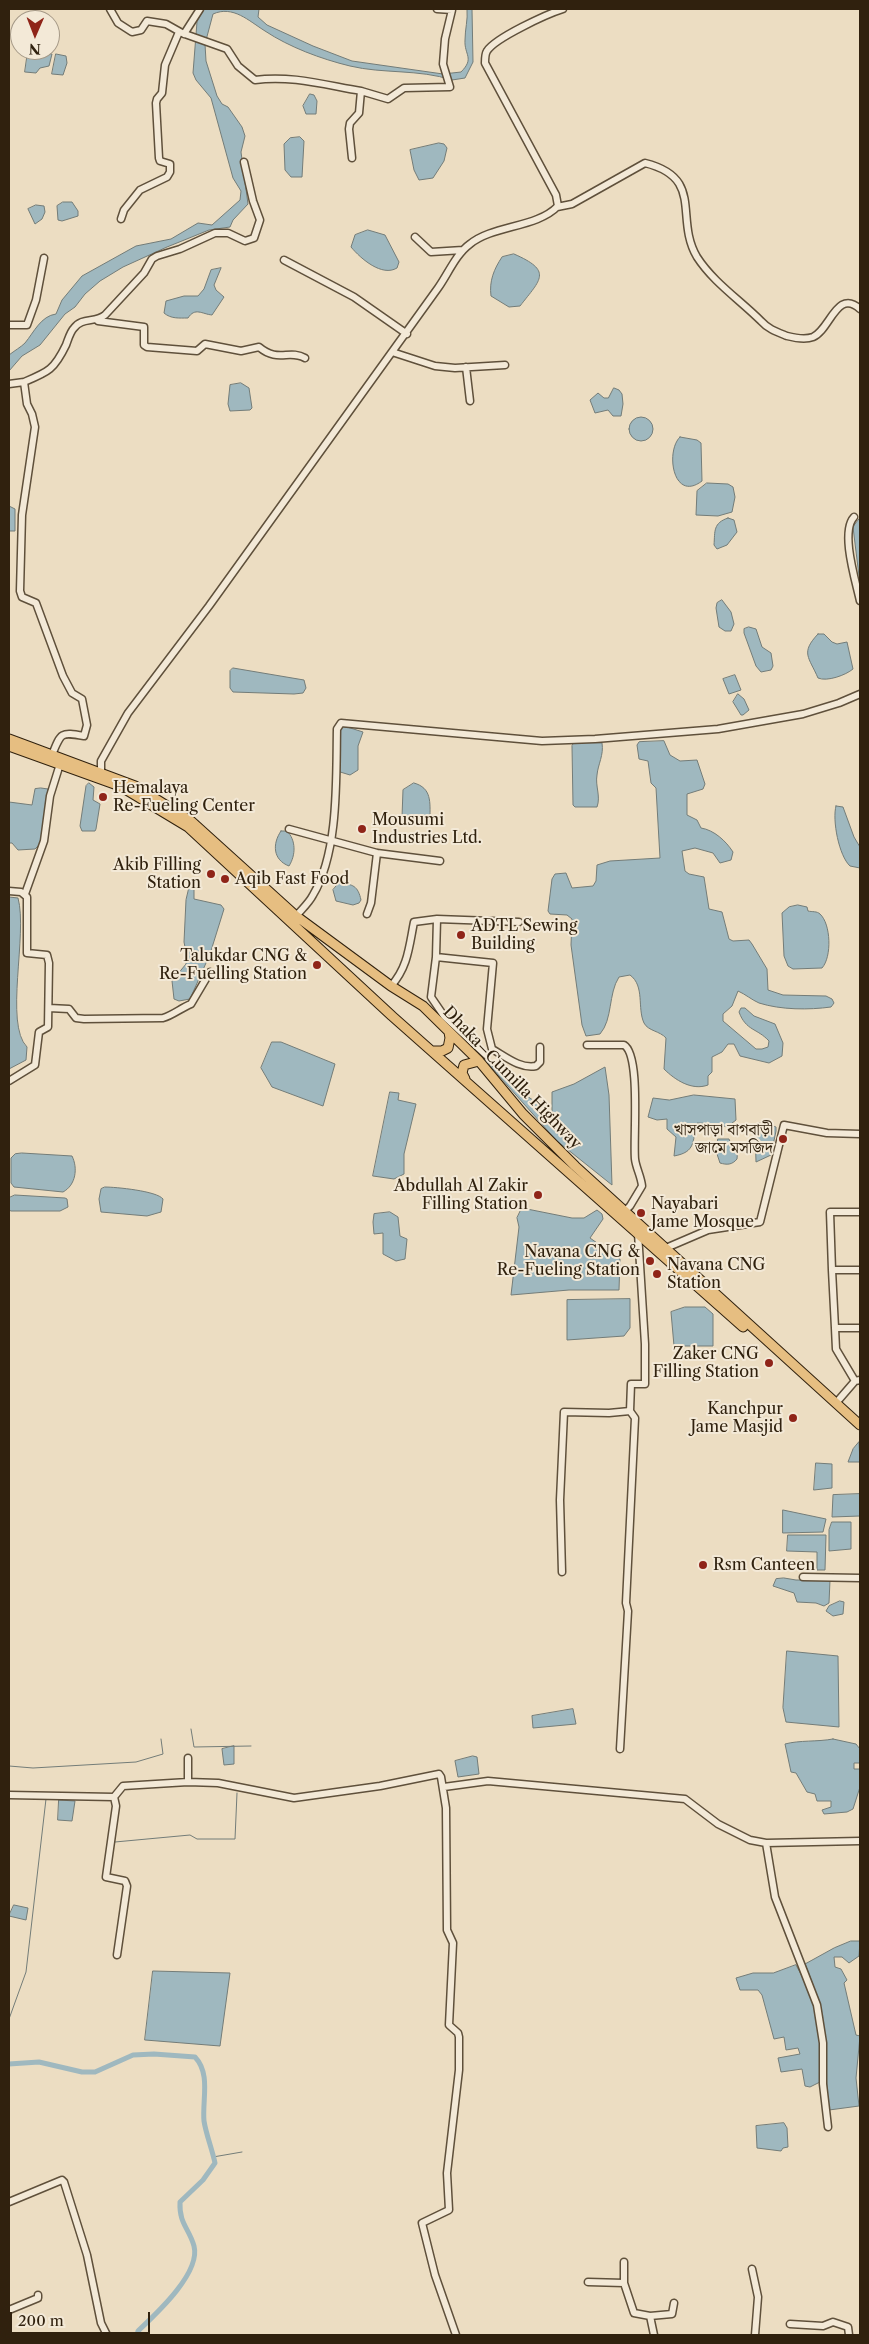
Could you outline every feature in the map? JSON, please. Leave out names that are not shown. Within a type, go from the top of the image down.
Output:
[{"type":"highway","name":"Dhaka–Cumilla Highway","points":[[9,739],[135,786],[191,821],[296,916],[391,986],[423,1006],[479,1062],[523,1114],[625,1211],[836,1403],[858,1426]]},
{"type":"highway","name":"Dhaka–Cumilla Highway","points":[[9,746],[120,786],[188,827],[432,1051],[858,1426]]},
{"type":"highway","points":[[432,1051],[442,1051],[448,1048],[449,1032]]},
{"type":"highway","points":[[465,1080],[462,1072],[464,1065],[479,1062]]},
{"type":"street","points":[[110,9],[118,23],[132,32],[141,30],[147,21],[166,24],[182,33],[227,49],[238,66],[255,80],[301,79],[360,91],[388,99],[404,88],[450,87],[451,83],[443,64],[445,39],[452,10],[437,9]]},
{"type":"street","points":[[121,219],[124,210],[140,190],[166,177],[170,172],[170,164],[160,161],[159,158],[156,103],[162,93],[165,65],[182,33],[200,9]]},
{"type":"street","points":[[557,207],[556,195],[485,63],[486,52],[495,42],[551,13],[563,9]]},
{"type":"street","points":[[352,158],[349,129],[350,123],[359,113],[360,91]]},
{"type":"street","points":[[98,321],[144,273],[152,259],[157,256],[180,249],[215,233],[228,233],[245,241],[254,238],[260,220],[253,201],[244,162]]},
{"type":"street","points":[[100,772],[100,761],[128,714],[209,606],[407,333],[463,250],[475,240],[538,217],[557,207],[572,204],[645,163],[674,175],[680,186],[690,239],[697,257],[718,281],[767,327],[796,338],[808,338],[820,333],[834,311],[842,304],[852,304],[860,309]]},
{"type":"street","points":[[414,237],[431,252],[463,250]]},
{"type":"street","points":[[9,325],[27,325],[36,300],[44,258]]},
{"type":"street","points":[[284,260],[354,297],[407,333]]},
{"type":"street","points":[[9,384],[24,382],[42,376],[53,368],[74,326],[83,321],[144,327],[144,345],[146,347],[198,351],[205,344],[241,351],[259,347],[267,353],[276,356],[296,354],[304,358]]},
{"type":"street","points":[[392,352],[435,366],[466,368],[505,365]]},
{"type":"street","points":[[466,368],[470,401]]},
{"type":"street","points":[[24,382],[27,404],[35,427],[22,515],[20,591],[22,597],[36,603],[63,676],[72,693],[82,699],[86,725],[84,736],[64,733],[61,735],[52,755]]},
{"type":"street","points":[[854,517],[848,525],[849,550],[860,601]]},
{"type":"street","points":[[296,916],[313,895],[324,869],[336,799],[337,729],[341,723],[542,741],[718,729],[803,714],[839,704],[860,694]]},
{"type":"street","points":[[9,1081],[35,1065],[39,1032],[48,1027],[49,958],[47,955],[27,953],[25,894],[44,841],[50,796],[60,764]]},
{"type":"street","points":[[289,829],[377,853],[440,861]]},
{"type":"street","points":[[367,914],[371,903],[377,853]]},
{"type":"street","points":[[9,890],[25,894]]},
{"type":"street","points":[[437,919],[436,957],[431,997],[444,1016],[486,1055]]},
{"type":"street","points":[[391,986],[401,975],[405,966],[414,922],[437,919],[519,922]]},
{"type":"street","points":[[436,957],[493,963],[487,1029],[492,1049],[520,1065],[532,1067],[540,1062],[540,1047]]},
{"type":"street","points":[[48,1008],[69,1009],[76,1018],[84,1019],[163,1018],[170,1016],[181,1007],[191,1004],[210,972]]},
{"type":"street","points":[[587,1045],[624,1044],[630,1052],[636,1108],[636,1162],[642,1186],[625,1211]]},
{"type":"street","points":[[666,1248],[708,1230],[760,1222],[784,1125],[827,1133],[860,1134]]},
{"type":"street","points":[[836,1403],[858,1380],[836,1349],[830,1212],[860,1212]]},
{"type":"street","points":[[620,1749],[628,1611],[626,1602],[629,1513],[635,1418],[630,1411],[631,1384],[645,1384],[645,1344],[638,1231]]},
{"type":"street","points":[[832,1270],[860,1270]]},
{"type":"street","points":[[835,1328],[860,1328]]},
{"type":"street","points":[[562,1572],[560,1500],[564,1412],[609,1413],[630,1411]]},
{"type":"street","points":[[803,1577],[860,1578]]},
{"type":"street","points":[[188,1758],[188,1782]]},
{"type":"street","points":[[114,1797],[123,1786],[188,1782],[218,1783],[294,1798],[380,1786],[438,1774],[444,1787],[448,1880],[447,1930],[453,1943],[449,2025],[458,2033],[459,2037],[459,2070],[447,2173],[449,2210],[422,2223],[435,2275],[456,2335]]},
{"type":"street","points":[[444,1787],[488,1782],[685,1799],[718,1824],[750,1840],[766,1843],[860,1841]]},
{"type":"street","points":[[9,1795],[114,1797]]},
{"type":"street","points":[[114,1797],[116,1806],[106,1877],[125,1881],[127,1886],[116,1955]]},
{"type":"street","points":[[766,1843],[775,1897],[817,2005],[823,2043],[822,2084],[828,2127]]},
{"type":"street","points":[[9,2202],[62,2180],[64,2182],[87,2255],[101,2323],[106,2335]]},
{"type":"street","points":[[624,2262],[624,2283],[634,2313],[650,2316],[673,2313],[674,2303]]},
{"type":"street","points":[[752,2269],[758,2297],[755,2335]]},
{"type":"street","points":[[588,2282],[624,2283]]},
{"type":"street","points":[[9,2310],[38,2298],[38,2295]]},
{"type":"street","points":[[650,2316],[654,2335]]},
{"type":"street","points":[[790,2324],[822,2326],[833,2322],[848,2327],[849,2335]]},
{"type":"water","points":[[204,9],[259,9],[258,17],[267,25],[352,61],[443,74],[461,72],[467,63],[468,56],[465,40],[467,9],[472,9],[473,62],[465,78],[452,80],[427,74],[350,66],[328,60],[295,47],[274,37],[240,15],[227,11],[213,14],[205,44],[206,61],[217,96],[222,104],[228,107],[242,127],[245,136],[241,152],[248,204],[233,220],[230,227],[209,230],[167,247],[123,267],[100,281],[85,294],[75,307],[65,314],[40,345],[22,356],[9,371],[9,355],[25,343],[42,321],[56,314],[62,300],[82,276],[136,246],[171,239],[198,223],[212,225],[240,200],[241,191],[233,178],[211,98],[196,80],[193,73],[197,22]]},
{"type":"water","points":[[60,55],[66,56],[67,63],[63,75],[52,74],[55,60],[60,60]]},
{"type":"water","points":[[27,60],[50,60],[49,66],[40,68],[36,73],[25,72]]},
{"type":"water","points":[[310,94],[314,95],[317,101],[316,114],[306,114],[303,106]]},
{"type":"water","points":[[300,137],[304,141],[302,177],[291,177],[285,170],[284,144],[290,138]]},
{"type":"water","points":[[439,143],[444,144],[447,148],[444,161],[433,178],[419,180],[414,170],[410,150]]},
{"type":"water","points":[[63,202],[72,202],[78,211],[78,216],[62,221],[58,220],[57,206]]},
{"type":"water","points":[[36,205],[44,206],[45,212],[42,219],[35,224],[28,209]]},
{"type":"water","points":[[368,230],[385,235],[399,262],[397,268],[385,270],[378,268],[360,257],[351,247],[355,235]]},
{"type":"water","points":[[514,254],[534,266],[539,271],[540,276],[538,282],[520,306],[509,307],[491,296],[491,280],[502,257]]},
{"type":"water","points":[[221,268],[214,285],[216,290],[224,297],[212,315],[196,312],[188,318],[178,318],[164,313],[166,301],[184,296],[198,296],[204,289],[211,270]]},
{"type":"water","points":[[241,383],[249,388],[252,408],[250,410],[230,411],[228,404],[230,385]]},
{"type":"water","points":[[614,388],[622,394],[621,416],[613,416],[608,410],[595,413],[590,400],[598,393],[604,398],[608,398]]},
{"type":"water","points":[[641,417],[649,421],[653,429],[649,437],[641,441],[633,437],[629,429],[633,421]]},
{"type":"water","points":[[680,437],[697,440],[701,443],[702,481],[692,486],[684,485],[678,480],[674,472],[673,453],[675,444]]},
{"type":"water","points":[[707,483],[728,484],[733,487],[735,497],[732,512],[718,516],[696,515],[697,491]]},
{"type":"water","points":[[9,506],[15,509],[15,531],[9,531]]},
{"type":"water","points":[[728,518],[734,520],[737,532],[727,545],[717,549],[714,545],[714,536],[717,525]]},
{"type":"water","points":[[860,518],[860,584],[853,527]]},
{"type":"water","points":[[722,600],[731,612],[734,624],[731,631],[725,631],[719,627],[716,608],[717,603]]},
{"type":"water","points":[[749,627],[756,629],[762,647],[771,653],[773,666],[771,670],[761,672],[756,666],[744,633],[744,629]]},
{"type":"water","points":[[818,634],[824,634],[837,644],[847,642],[853,669],[846,674],[836,677],[818,678],[809,660],[808,651],[812,640]]},
{"type":"water","points":[[233,668],[304,680],[306,688],[303,693],[294,694],[233,692],[230,688],[230,671]]},
{"type":"water","points":[[735,675],[741,690],[729,694],[723,679]]},
{"type":"water","points":[[738,694],[744,699],[749,710],[743,715],[741,715],[733,702]]},
{"type":"water","points":[[344,726],[363,732],[358,746],[358,770],[350,775],[337,771],[340,728]]},
{"type":"water","points":[[575,741],[602,743],[597,779],[597,807],[575,807],[573,805],[572,746]]},
{"type":"water","points":[[664,741],[670,755],[680,761],[697,760],[705,784],[703,789],[687,794],[687,815],[697,820],[701,828],[719,837],[733,852],[731,860],[720,863],[713,853],[695,848],[682,851],[685,871],[689,874],[704,877],[709,909],[722,912],[729,939],[733,941],[749,940],[752,944],[767,969],[768,990],[783,995],[826,996],[832,999],[834,1003],[831,1007],[814,1009],[776,1007],[759,1003],[738,991],[732,1006],[723,1014],[723,1021],[756,1049],[768,1047],[769,1041],[745,1023],[739,1012],[741,1008],[745,1008],[754,1016],[775,1024],[783,1043],[782,1056],[769,1063],[740,1056],[734,1044],[728,1044],[722,1052],[712,1057],[712,1072],[708,1076],[708,1085],[696,1087],[673,1077],[664,1069],[666,1038],[648,1028],[644,1023],[638,985],[630,975],[619,977],[613,991],[607,1021],[600,1034],[586,1036],[582,1025],[571,945],[572,919],[567,915],[550,914],[548,911],[552,879],[555,874],[566,873],[572,888],[593,886],[596,881],[597,865],[610,861],[660,858],[656,788],[651,783],[648,761],[639,759],[637,745],[639,742]]},
{"type":"water","points":[[89,783],[94,787],[93,800],[100,804],[95,831],[82,831],[80,826],[86,786]]},
{"type":"water","points":[[414,783],[424,788],[429,796],[430,819],[426,824],[402,817],[403,790]]},
{"type":"water","points":[[35,789],[48,789],[48,792],[40,844],[35,849],[18,850],[12,843],[9,843],[9,802],[32,805]]},
{"type":"water","points":[[836,806],[843,807],[854,837],[860,847],[860,868],[850,866],[843,854],[836,828]]},
{"type":"water","points":[[281,831],[287,831],[293,843],[294,852],[289,866],[277,856],[275,846]]},
{"type":"water","points":[[191,880],[194,883],[194,899],[221,905],[224,909],[210,954],[190,999],[179,1001],[174,999],[172,981],[186,964],[187,957],[184,942],[186,900]]},
{"type":"water","points":[[339,883],[351,885],[356,889],[361,900],[359,903],[353,905],[336,901],[333,890]]},
{"type":"water","points":[[9,897],[18,898],[20,914],[17,1019],[20,1035],[27,1047],[26,1060],[9,1069]]},
{"type":"water","points":[[798,905],[807,907],[808,911],[819,913],[824,919],[828,933],[829,949],[822,968],[793,969],[788,966],[784,956],[782,913],[789,907]]},
{"type":"water","points":[[272,1042],[281,1042],[335,1064],[323,1106],[272,1087],[261,1068]]},
{"type":"water","points":[[484,1059],[521,1092],[552,1113],[552,1092],[574,1084],[605,1067],[609,1095],[612,1185],[557,1141]]},
{"type":"water","points":[[390,1092],[399,1093],[398,1100],[416,1104],[404,1154],[404,1174],[394,1179],[373,1176]]},
{"type":"water","points":[[694,1095],[735,1099],[736,1120],[727,1127],[717,1124],[697,1123],[690,1149],[674,1156],[676,1137],[667,1129],[667,1119],[657,1120],[648,1117],[653,1098],[669,1100]]},
{"type":"water","points":[[758,1123],[776,1127],[776,1131],[771,1155],[756,1162],[755,1130]]},
{"type":"water","points":[[718,1139],[729,1139],[731,1144],[738,1147],[737,1159],[727,1164],[720,1163],[717,1154]]},
{"type":"water","points":[[15,1154],[72,1156],[75,1176],[71,1185],[63,1192],[14,1187],[11,1183],[11,1158]]},
{"type":"water","points":[[105,1187],[136,1190],[159,1196],[163,1199],[161,1212],[147,1216],[101,1212],[99,1199],[101,1189]]},
{"type":"water","points":[[15,1195],[65,1198],[67,1199],[68,1207],[60,1211],[11,1211],[9,1210],[9,1198]]},
{"type":"water","points":[[522,1208],[572,1218],[584,1218],[597,1210],[602,1214],[603,1219],[590,1238],[620,1259],[619,1290],[569,1290],[511,1295],[519,1227],[517,1218]]},
{"type":"water","points":[[390,1212],[398,1217],[400,1236],[407,1239],[405,1259],[396,1261],[383,1254],[383,1233],[374,1234],[374,1214]]},
{"type":"water","points":[[630,1299],[630,1328],[624,1336],[567,1340],[567,1300]]},
{"type":"water","points":[[685,1307],[705,1307],[713,1314],[713,1346],[674,1346],[671,1312]]},
{"type":"water","points":[[859,1442],[860,1462],[848,1462],[853,1449]]},
{"type":"water","points":[[816,1463],[832,1464],[832,1488],[814,1490]]},
{"type":"water","points":[[860,1494],[860,1516],[832,1517],[833,1495]]},
{"type":"water","points":[[783,1510],[826,1519],[823,1532],[783,1533]]},
{"type":"water","points":[[832,1522],[851,1522],[851,1549],[829,1551],[829,1530]]},
{"type":"water","points":[[788,1535],[826,1535],[825,1570],[817,1570],[817,1552],[787,1551]]},
{"type":"water","points":[[776,1579],[830,1580],[829,1603],[824,1606],[816,1603],[797,1602],[794,1593],[773,1586]]},
{"type":"water","points":[[840,1601],[844,1602],[843,1614],[833,1616],[826,1611],[829,1606]]},
{"type":"water","points":[[787,1651],[838,1656],[839,1727],[786,1722],[783,1708]]},
{"type":"water","points":[[573,1709],[576,1724],[533,1728],[532,1716]]},
{"type":"water","points":[[833,1739],[856,1744],[860,1749],[860,1763],[854,1763],[854,1769],[860,1769],[860,1787],[853,1809],[847,1812],[824,1814],[822,1810],[831,1807],[831,1801],[817,1801],[815,1794],[807,1792],[796,1773],[791,1772],[785,1744]]},
{"type":"water","points":[[234,1746],[234,1764],[224,1765],[222,1749]]},
{"type":"water","points":[[473,1756],[477,1757],[479,1774],[458,1777],[455,1761]]},
{"type":"water","points":[[59,1800],[75,1801],[72,1821],[58,1820]]},
{"type":"water","points":[[14,1905],[28,1908],[26,1920],[9,1916]]},
{"type":"water","points":[[851,1941],[860,1941],[859,1956],[849,1963],[842,1957],[834,1957],[835,1967],[841,1969],[847,1980],[844,1983],[856,2035],[860,2036],[856,2078],[859,2106],[829,2110],[822,2020],[815,1991],[805,1964]]},
{"type":"water","points":[[796,1965],[810,1991],[820,2041],[820,2082],[810,2087],[805,2086],[802,2069],[781,2072],[778,2058],[800,2054],[798,2048],[786,2050],[784,2037],[774,2039],[762,1995],[758,1990],[740,1990],[736,1978],[753,1973],[773,1973]]},
{"type":"water","points":[[153,1971],[230,1973],[220,2046],[145,2040]]},
{"type":"water","points":[[784,2123],[787,2128],[788,2147],[783,2148],[781,2151],[757,2148],[756,2126]]},
{"type":"waterway","points":[[191,1729],[194,1747],[251,1746]]},
{"type":"waterway","points":[[9,1766],[33,1768],[136,1762],[163,1754],[161,1739]]},
{"type":"waterway","points":[[115,1842],[190,1835],[197,1839],[235,1839],[237,1793]]},
{"type":"waterway","points":[[9,2019],[26,1972],[46,1799]]},
{"type":"waterway","points":[[9,2064],[39,2062],[82,2072],[95,2072],[133,2055],[154,2054],[195,2057],[200,2064],[203,2071],[205,2088],[204,2121],[215,2163],[203,2180],[180,2202],[181,2216],[194,2246],[194,2257],[191,2268],[184,2280],[165,2304],[138,2331],[137,2335]]},
{"type":"waterway","points":[[213,2157],[242,2152]]},
{"type":"place","name":"Hemalaya Re-Fueling Center","points":[[103,797]]},
{"type":"place","name":"Mousumi Industries Ltd.","points":[[362,829]]},
{"type":"place","name":"Akib Filling Station","points":[[211,874]]},
{"type":"place","name":"Aqib Fast Food","points":[[225,879]]},
{"type":"place","name":"ADTL Sewing Building","points":[[461,935]]},
{"type":"place","name":"Talukdar CNG & Re-Fuelling Station","points":[[317,965]]},
{"type":"place","name":"খাসপাড়া বাগবাড়ী জামে মসজিদ","points":[[783,1139]]},
{"type":"place","name":"Abdullah Al Zakir Filling Station","points":[[538,1195]]},
{"type":"place","name":"Nayabari Jame Mosque","points":[[641,1213]]},
{"type":"place","name":"Navana CNG & Re-Fueling Station","points":[[650,1261]]},
{"type":"place","name":"Navana CNG Station","points":[[657,1274]]},
{"type":"place","name":"Zaker CNG Filling Station","points":[[769,1363]]},
{"type":"place","name":"Kanchpur Jame Masjid","points":[[793,1418]]},
{"type":"place","name":"Rsm Canteen","points":[[703,1565]]}]
